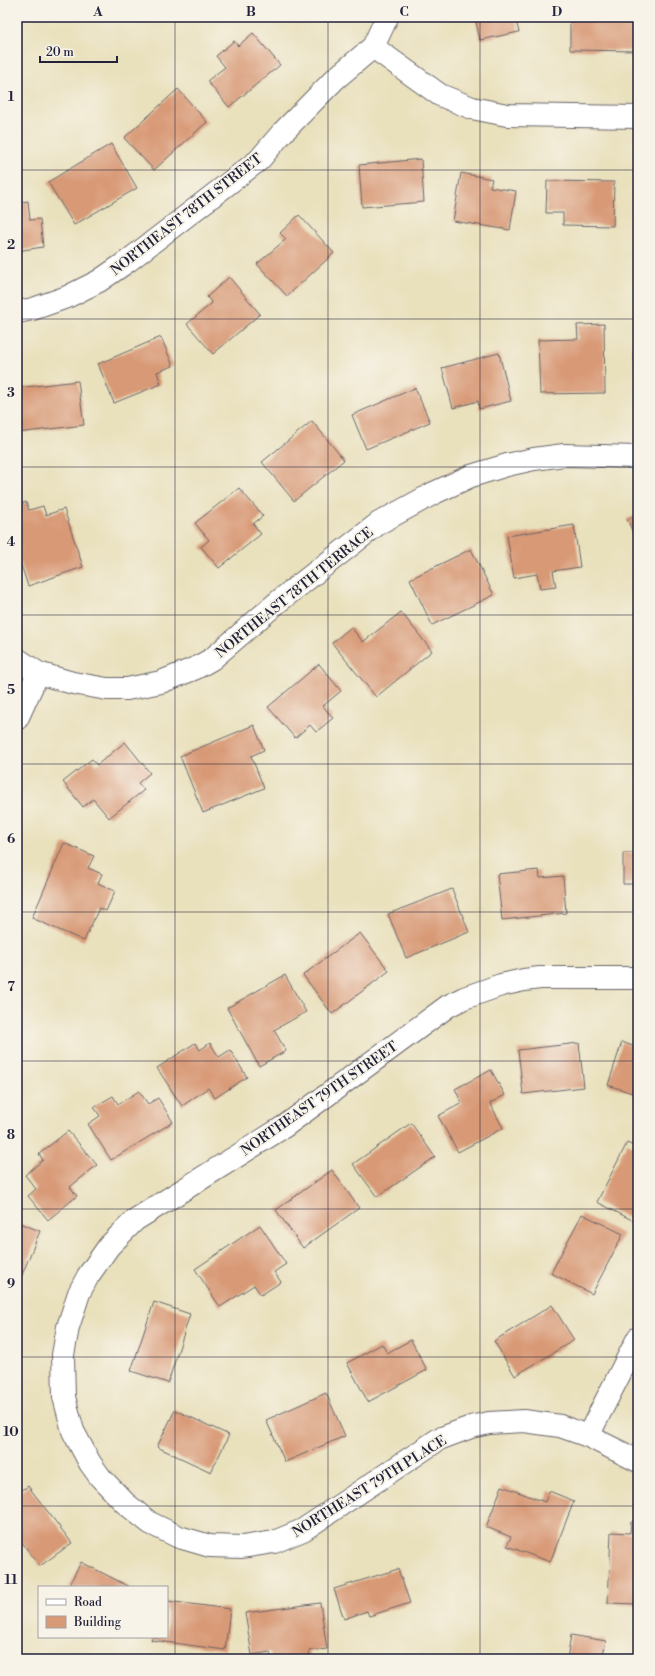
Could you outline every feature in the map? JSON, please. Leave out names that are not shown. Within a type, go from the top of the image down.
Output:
[{"type":"street","points":[[387,17],[373,47],[440,95],[472,108],[507,115],[638,117]]},
{"type":"street","name":"NORTHEAST 78TH STREET","points":[[17,312],[33,309],[67,297],[99,281],[128,261],[259,160],[282,133],[335,79],[373,47]]},
{"type":"street","name":"NORTHEAST 78TH TERRACE","points":[[17,659],[38,673],[73,683],[107,689],[126,689],[161,682],[196,668],[212,659],[279,601],[379,523],[447,487],[472,476],[507,465],[564,455],[638,457]]},
{"type":"street","points":[[17,719],[38,673]]},
{"type":"street","name":"NORTHEAST 79TH STREET","points":[[63,1356],[68,1326],[88,1276],[109,1246],[136,1220],[285,1126],[448,1006],[464,998],[501,985],[524,980],[540,978],[638,978]]},
{"type":"street","points":[[588,1436],[638,1338]]},
{"type":"street","name":"NORTHEAST 79TH PLACE","points":[[63,1356],[64,1397],[74,1431],[90,1463],[100,1477],[124,1502],[150,1523],[178,1537],[210,1546],[242,1547],[274,1542],[303,1530],[439,1439],[471,1427],[489,1423],[524,1421],[560,1426],[588,1436],[638,1461]]},
{"type":"building","points":[[475,17],[515,17],[519,32],[480,40]]},
{"type":"building","points":[[570,17],[638,17],[638,51],[570,50]]},
{"type":"building","points":[[253,33],[280,65],[229,107],[207,81],[225,67],[216,56],[234,41],[238,46]]},
{"type":"building","points":[[178,89],[207,122],[154,170],[124,138]]},
{"type":"building","points":[[111,144],[137,188],[74,225],[48,182]]},
{"type":"building","points":[[421,159],[424,202],[362,207],[359,165]]},
{"type":"building","points":[[461,173],[492,179],[490,187],[516,191],[510,230],[453,221]]},
{"type":"building","points":[[547,181],[614,182],[613,226],[563,225],[563,213],[546,213]]},
{"type":"building","points":[[28,201],[30,220],[40,219],[43,247],[17,251],[17,203]]},
{"type":"building","points":[[299,215],[334,253],[287,296],[257,264],[286,239],[280,233]]},
{"type":"building","points":[[229,277],[260,314],[213,354],[187,324],[212,303],[207,297]]},
{"type":"building","points":[[604,324],[605,393],[540,394],[538,340],[578,339],[577,325]]},
{"type":"building","points":[[161,337],[173,366],[157,372],[161,384],[114,403],[98,364]]},
{"type":"building","points":[[638,350],[638,370],[637,370],[633,352]]},
{"type":"building","points":[[499,353],[511,401],[479,409],[478,401],[453,408],[442,368]]},
{"type":"building","points":[[78,381],[84,425],[17,433],[17,388]]},
{"type":"building","points":[[415,388],[430,422],[366,449],[352,415]]},
{"type":"building","points":[[312,421],[344,460],[294,501],[262,462]]},
{"type":"building","points":[[239,488],[263,516],[253,524],[261,534],[219,568],[201,547],[209,540],[195,523]]},
{"type":"building","points":[[26,502],[29,510],[43,506],[46,515],[64,509],[83,567],[28,586],[17,553],[17,505]]},
{"type":"building","points":[[638,515],[638,544],[627,519]]},
{"type":"building","points":[[574,525],[580,567],[553,571],[556,587],[540,589],[537,574],[514,578],[507,536]]},
{"type":"building","points":[[471,549],[494,595],[432,625],[410,579]]},
{"type":"building","points":[[401,612],[432,651],[376,697],[332,643],[351,627],[363,642]]},
{"type":"building","points":[[319,664],[341,691],[323,706],[333,718],[316,732],[310,725],[295,738],[268,707]]},
{"type":"building","points":[[254,725],[264,750],[251,756],[264,788],[203,813],[180,756]]},
{"type":"building","points":[[125,742],[150,773],[138,783],[144,790],[109,818],[93,799],[83,807],[63,782],[92,759],[97,765]]},
{"type":"building","points":[[64,843],[94,856],[88,868],[102,874],[98,883],[115,891],[106,911],[99,908],[84,941],[32,918]]},
{"type":"building","points":[[623,853],[638,853],[638,884],[623,884]]},
{"type":"building","points":[[539,870],[540,878],[563,876],[566,913],[502,920],[497,874]]},
{"type":"building","points":[[452,889],[469,932],[406,958],[388,914]]},
{"type":"building","points":[[360,933],[389,971],[332,1014],[303,975]]},
{"type":"building","points":[[285,975],[306,1012],[274,1030],[286,1051],[259,1066],[227,1008]]},
{"type":"building","points":[[622,1042],[638,1048],[638,1095],[608,1085]]},
{"type":"building","points":[[195,1043],[200,1050],[210,1043],[219,1057],[230,1050],[247,1077],[215,1098],[208,1088],[182,1106],[157,1068]]},
{"type":"building","points":[[579,1043],[584,1087],[523,1094],[518,1050]]},
{"type":"building","points":[[491,1070],[505,1095],[490,1103],[503,1128],[458,1152],[438,1116],[462,1103],[455,1089]]},
{"type":"building","points":[[139,1091],[148,1104],[158,1098],[173,1122],[111,1160],[88,1124],[100,1116],[94,1107],[113,1096],[118,1104]]},
{"type":"building","points":[[411,1123],[435,1157],[377,1197],[353,1164]]},
{"type":"building","points":[[68,1131],[97,1165],[70,1187],[77,1196],[48,1220],[28,1196],[36,1189],[25,1175],[43,1160],[39,1154]]},
{"type":"building","points":[[627,1143],[638,1148],[638,1213],[634,1221],[597,1202]]},
{"type":"building","points":[[332,1170],[359,1208],[303,1248],[276,1210]]},
{"type":"building","points":[[582,1214],[623,1234],[592,1294],[551,1273]]},
{"type":"building","points":[[17,1222],[40,1231],[17,1287]]},
{"type":"building","points":[[260,1225],[286,1264],[274,1272],[281,1282],[261,1295],[254,1285],[220,1307],[195,1269]]},
{"type":"building","points":[[154,1302],[190,1314],[168,1383],[131,1371]]},
{"type":"building","points":[[552,1305],[574,1340],[515,1376],[494,1341]]},
{"type":"building","points":[[411,1340],[427,1370],[368,1402],[347,1363],[382,1344],[387,1353]]},
{"type":"building","points":[[326,1393],[345,1436],[285,1462],[266,1420]]},
{"type":"building","points":[[175,1410],[229,1435],[211,1472],[157,1447]]},
{"type":"building","points":[[28,1486],[72,1543],[40,1566],[17,1536],[17,1494]]},
{"type":"building","points":[[502,1486],[545,1502],[549,1491],[574,1501],[550,1562],[507,1546],[511,1537],[486,1527]]},
{"type":"building","points":[[631,1522],[638,1522],[638,1604],[608,1603],[611,1532],[630,1533]]},
{"type":"building","points":[[81,1562],[128,1586],[69,1586]]},
{"type":"building","points":[[398,1569],[410,1603],[369,1616],[367,1611],[344,1619],[334,1589]]},
{"type":"building","points":[[168,1601],[230,1609],[225,1650],[151,1640],[152,1638],[168,1638]]},
{"type":"building","points":[[320,1603],[327,1649],[309,1651],[310,1658],[306,1659],[271,1659],[270,1652],[252,1655],[245,1613]]},
{"type":"building","points":[[571,1635],[606,1641],[602,1659],[567,1659]]}]
